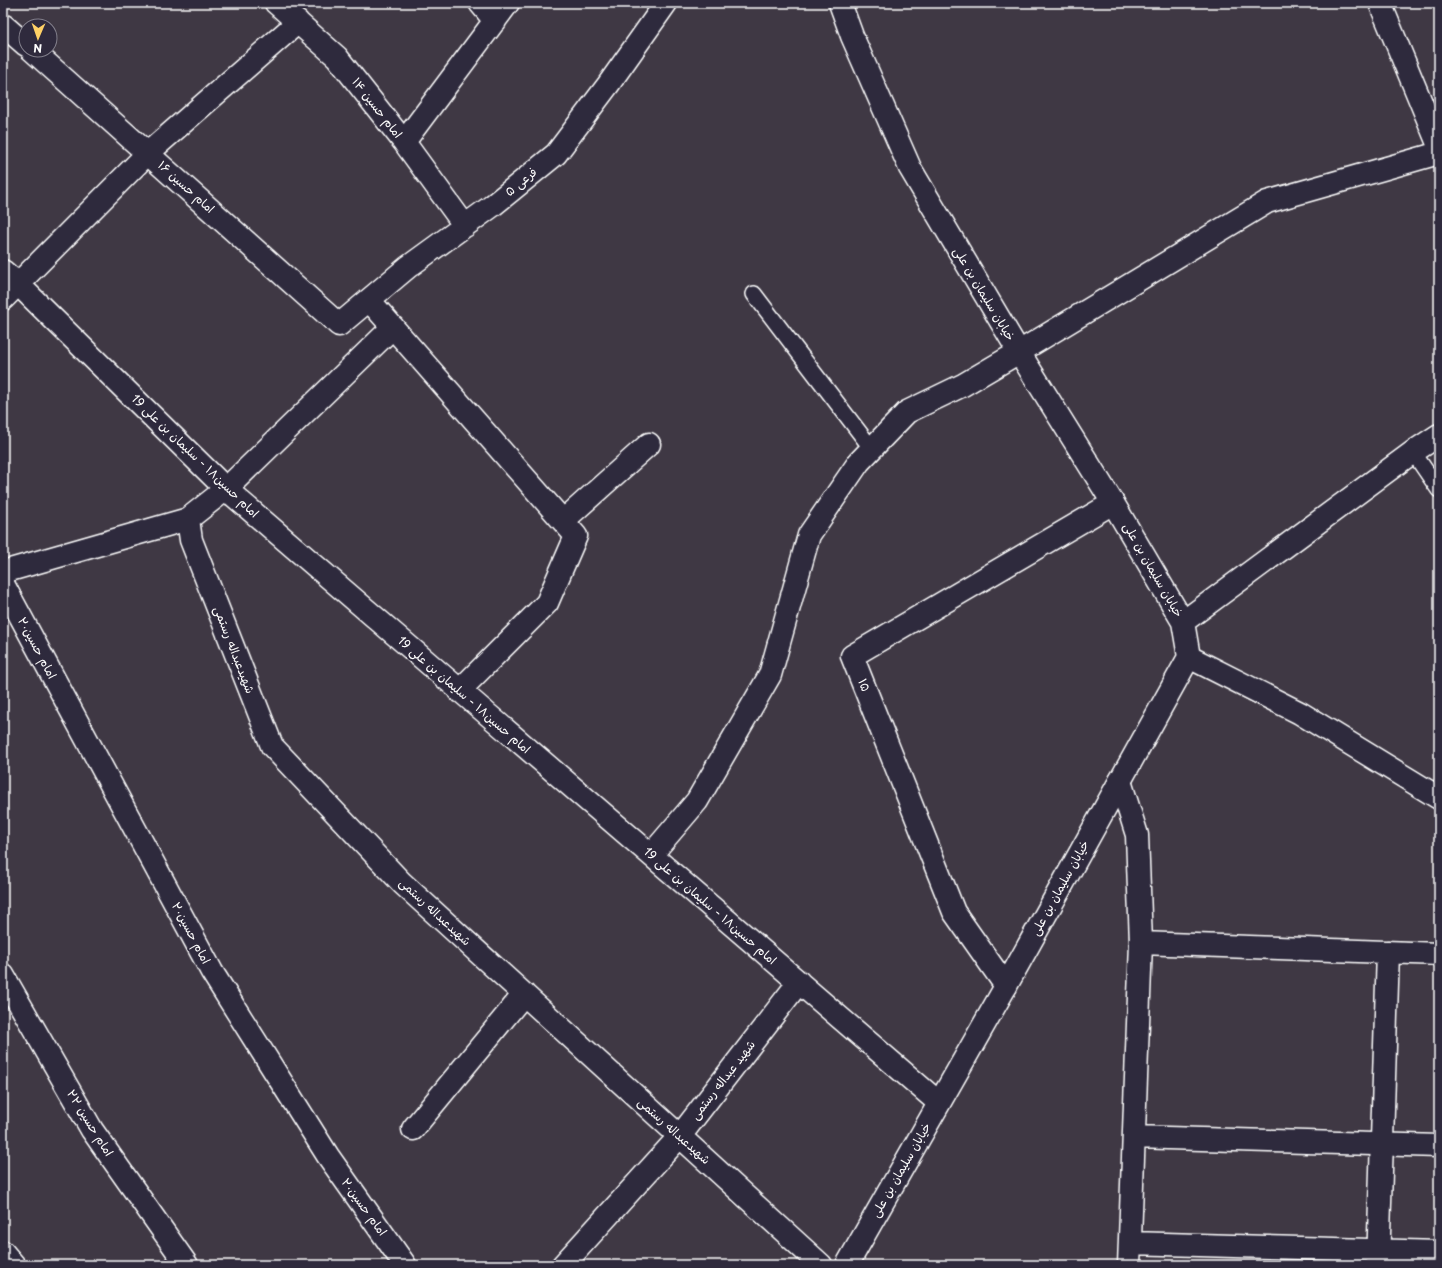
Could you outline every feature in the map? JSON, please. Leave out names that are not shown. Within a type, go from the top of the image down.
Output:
[{"type":"street","name":"امام حسین ۱۴","points":[[276,3],[337,57],[404,142],[465,226]]},
{"type":"street","points":[[480,3],[495,21]]},
{"type":"street","points":[[404,142],[508,3]]},
{"type":"street","name":"فرعی ۵","points":[[339,325],[408,267],[492,206],[556,154],[608,86],[666,3]]},
{"type":"street","name":"خیابان سلیمان بن علی","points":[[840,3],[852,36],[910,168],[1019,352],[1113,503],[1183,622],[1189,657],[1006,986],[847,1265]]},
{"type":"street","points":[[1380,3],[1439,146]]},
{"type":"street","points":[[3,300],[10,278],[148,153],[298,22]]},
{"type":"street","points":[[3,25],[18,38]]},
{"type":"street","name":"امام حسین ۱۶","points":[[41,58],[339,325]]},
{"type":"street","points":[[651,855],[697,801],[770,675],[809,535],[859,462],[907,412],[963,385],[1267,202],[1439,153]]},
{"type":"street","name":"امام حسین۱۸ - سلیمان بن علی 19","points":[[10,278],[226,489],[939,1103]]},
{"type":"street","points":[[369,300],[576,536],[548,603],[459,690]]},
{"type":"street","points":[[3,572],[188,518],[226,489],[393,327]]},
{"type":"street","points":[[1183,622],[1413,452],[1439,435]]},
{"type":"street","points":[[563,521],[649,444]]},
{"type":"street","name":"۱۵","points":[[1006,986],[954,912],[852,656],[1113,503]]},
{"type":"street","name":"شهیدعبداله رستمی","points":[[188,518],[191,540],[272,746],[402,883],[821,1265]]},
{"type":"street","name":"امام حسین۲۰","points":[[3,584],[212,972],[328,1156],[406,1265]]},
{"type":"street","points":[[1189,657],[1300,713],[1439,798]]},
{"type":"street","points":[[1120,781],[1137,835],[1141,943],[1130,1265]]},
{"type":"street","points":[[1141,943],[1439,954]]},
{"type":"street","points":[[1379,1258],[1388,952]]},
{"type":"street","name":"امام حسین ۲۲","points":[[3,975],[92,1130],[187,1265]]},
{"type":"street","name":"شهید عبداله رستمی","points":[[563,1265],[680,1136],[799,982]]},
{"type":"street","points":[[413,1129],[524,994]]},
{"type":"street","points":[[1134,1137],[1439,1146]]},
{"type":"street","points":[[1130,1242],[1379,1258],[1439,1252]]},
{"type":"street","points":[[3,1252],[14,1265]]},
{"type":"lane","points":[[754,294],[872,449]]},
{"type":"lane","points":[[1413,452],[1439,490]]}]
